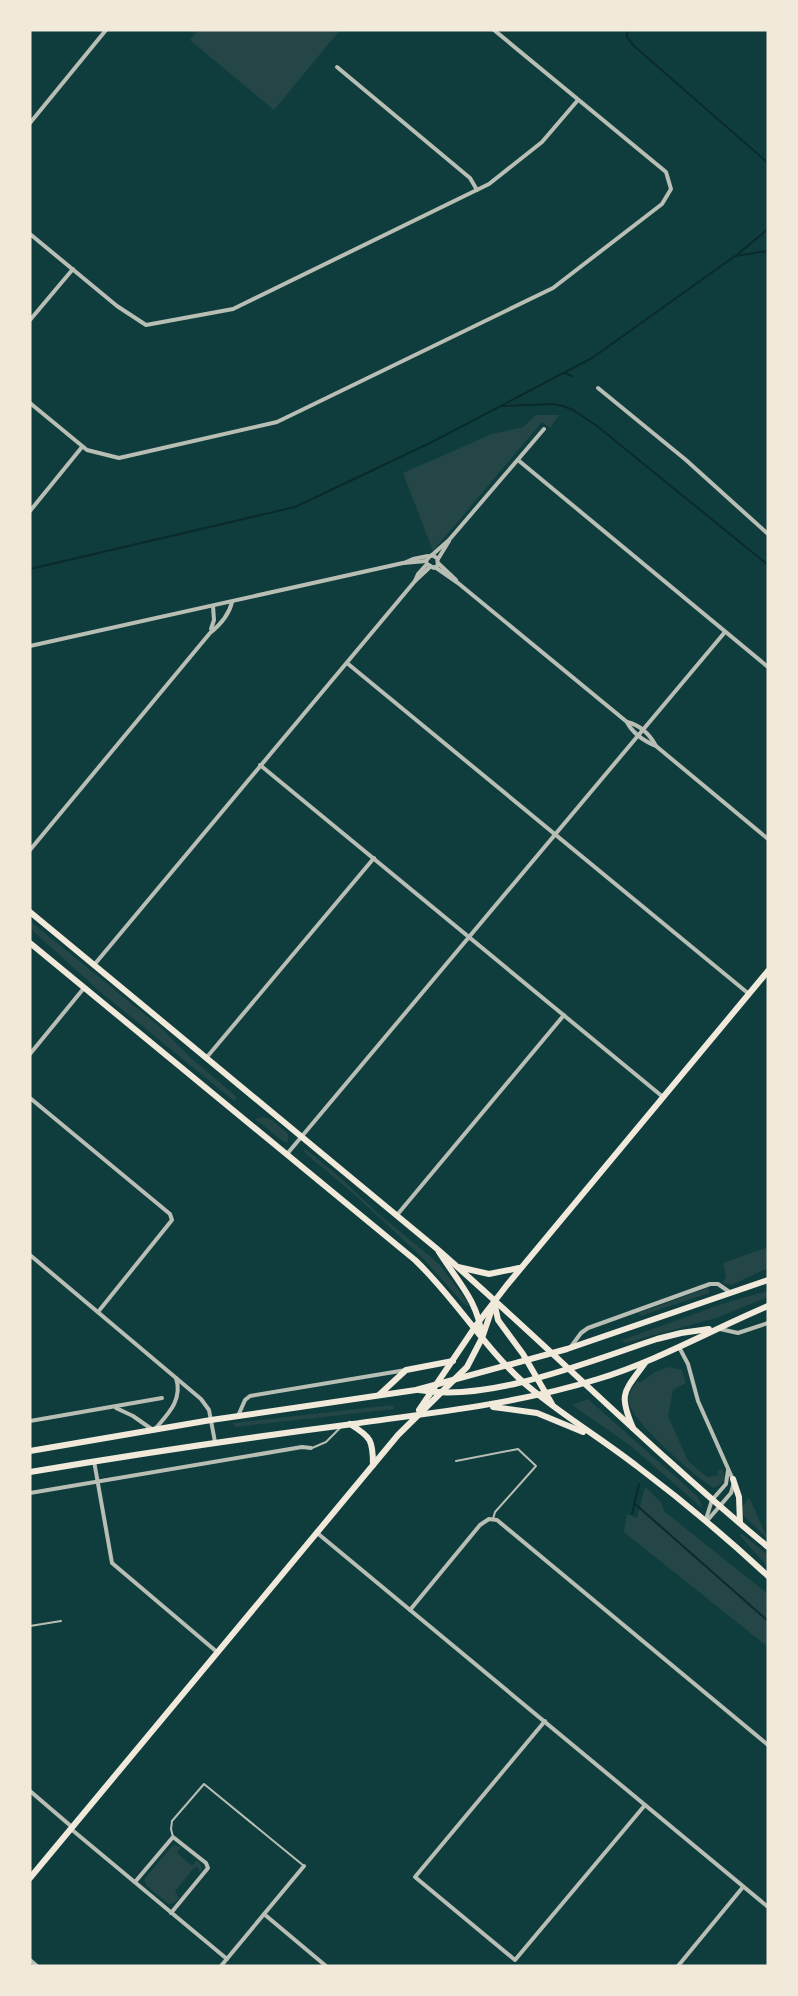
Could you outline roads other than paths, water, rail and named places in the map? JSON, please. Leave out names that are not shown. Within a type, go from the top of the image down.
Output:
[{"type":"main road","points":[[30,912],[436,1248],[495,1300],[634,1431],[768,1547]]},
{"type":"main road","points":[[30,943],[415,1260],[507,1366],[524,1382],[542,1393],[552,1404],[595,1437],[640,1468],[768,1576]]},
{"type":"main road","points":[[416,1416],[430,1392],[495,1300],[768,971]]},
{"type":"main road","points":[[436,1248],[473,1302],[480,1320],[482,1338]]},
{"type":"main road","points":[[458,1267],[489,1274],[521,1268]]},
{"type":"main road","points":[[30,1451],[211,1420],[416,1390],[570,1348],[768,1280]]},
{"type":"main road","points":[[30,1878],[373,1465],[416,1416],[471,1362],[495,1300]]},
{"type":"main road","points":[[495,1300],[498,1320],[537,1378],[542,1393]]},
{"type":"main road","points":[[30,1472],[215,1442],[485,1406],[583,1383],[646,1362],[768,1306]]},
{"type":"main road","points":[[416,1390],[441,1393],[524,1382],[670,1336],[716,1328]]},
{"type":"main road","points":[[379,1395],[408,1369],[453,1361]]},
{"type":"main road","points":[[634,1431],[625,1410],[624,1397],[629,1385],[646,1362]]},
{"type":"main road","points":[[485,1406],[534,1413],[595,1437]]},
{"type":"main road","points":[[347,1425],[366,1434],[372,1443],[373,1465]]},
{"type":"main road","points":[[733,1479],[739,1497],[740,1523]]},
{"type":"street","points":[[30,123],[105,30]]},
{"type":"street","points":[[30,403],[82,447],[95,453],[119,458],[277,422],[553,288],[662,204],[671,189],[666,172],[494,30]]},
{"type":"street","points":[[337,67],[470,178],[477,190]]},
{"type":"street","points":[[30,234],[146,324],[233,309],[489,184],[542,142],[578,100]]},
{"type":"street","points":[[30,320],[73,269]]},
{"type":"street","points":[[598,388],[686,460],[768,534]]},
{"type":"street","points":[[94,965],[544,429]]},
{"type":"street","points":[[30,511],[82,447]]},
{"type":"street","points":[[518,460],[768,667]]},
{"type":"street","points":[[30,646],[431,556],[449,540]]},
{"type":"street","points":[[431,556],[432,564]]},
{"type":"street","points":[[431,556],[432,564]]},
{"type":"street","points":[[403,563],[432,564],[627,722],[634,724],[651,737],[656,746]]},
{"type":"street","points":[[30,850],[227,614],[232,602]]},
{"type":"street","points":[[210,633],[214,620],[213,606]]},
{"type":"street","points":[[287,1154],[725,632]]},
{"type":"street","points":[[347,663],[749,994]]},
{"type":"street","points":[[627,722],[638,735],[656,746],[768,839]]},
{"type":"street","points":[[260,765],[663,1097]]},
{"type":"street","points":[[206,1058],[374,858]]},
{"type":"street","points":[[30,1054],[85,987]]},
{"type":"street","points":[[396,1215],[564,1015]]},
{"type":"street","points":[[30,1098],[170,1214],[172,1220],[98,1312]]},
{"type":"street","points":[[30,1255],[204,1402],[209,1410],[215,1442]]},
{"type":"street","points":[[570,1348],[581,1333],[588,1328],[699,1288],[716,1284],[730,1293]]},
{"type":"street","points":[[716,1328],[738,1333],[768,1323]]},
{"type":"street","points":[[680,1347],[688,1365],[696,1397],[733,1479],[732,1491],[705,1522]]},
{"type":"street","points":[[238,1416],[246,1398],[252,1395],[408,1369]]},
{"type":"street","points":[[112,1407],[127,1412],[154,1430],[176,1400],[178,1389],[176,1377]]},
{"type":"street","points":[[30,1421],[162,1398]]},
{"type":"street","points":[[30,1493],[302,1447],[311,1448]]},
{"type":"street","points":[[94,1461],[112,1563],[217,1652]]},
{"type":"street","points":[[705,1522],[712,1500],[726,1484],[727,1467]]},
{"type":"street","points":[[410,1610],[480,1525],[493,1519],[503,1524],[768,1745]]},
{"type":"street","points":[[316,1532],[768,1907]]},
{"type":"street","points":[[545,1721],[415,1877],[516,1960],[645,1805]]},
{"type":"street","points":[[30,1791],[227,1959]]},
{"type":"street","points":[[135,1882],[173,1838],[208,1866],[171,1913]]},
{"type":"street","points":[[221,1966],[304,1866]]},
{"type":"street","points":[[678,1966],[743,1887]]},
{"type":"street","points":[[264,1914],[326,1966]]},
{"type":"street","points":[[30,1960],[37,1966]]},
{"type":"lane","points":[[311,1448],[326,1442],[347,1425]]},
{"type":"lane","points":[[456,1461],[518,1449],[536,1466],[495,1512],[493,1519]]},
{"type":"lane","points":[[30,1626],[61,1621]]},
{"type":"lane","points":[[173,1838],[172,1821],[204,1784],[304,1866]]},
{"type":"waterway","points":[[627,30],[627,37],[633,45],[768,163]]},
{"type":"waterway","points":[[738,254],[768,229]]},
{"type":"waterway","points":[[30,569],[295,507],[430,443],[592,358],[735,256],[768,251]]},
{"type":"waterway","points":[[565,373],[572,376]]},
{"type":"waterway","points":[[502,406],[552,404],[573,410],[597,426],[768,565]]},
{"type":"waterway","points":[[632,1514],[639,1484]]},
{"type":"waterway","points":[[634,1503],[768,1621]]}]
